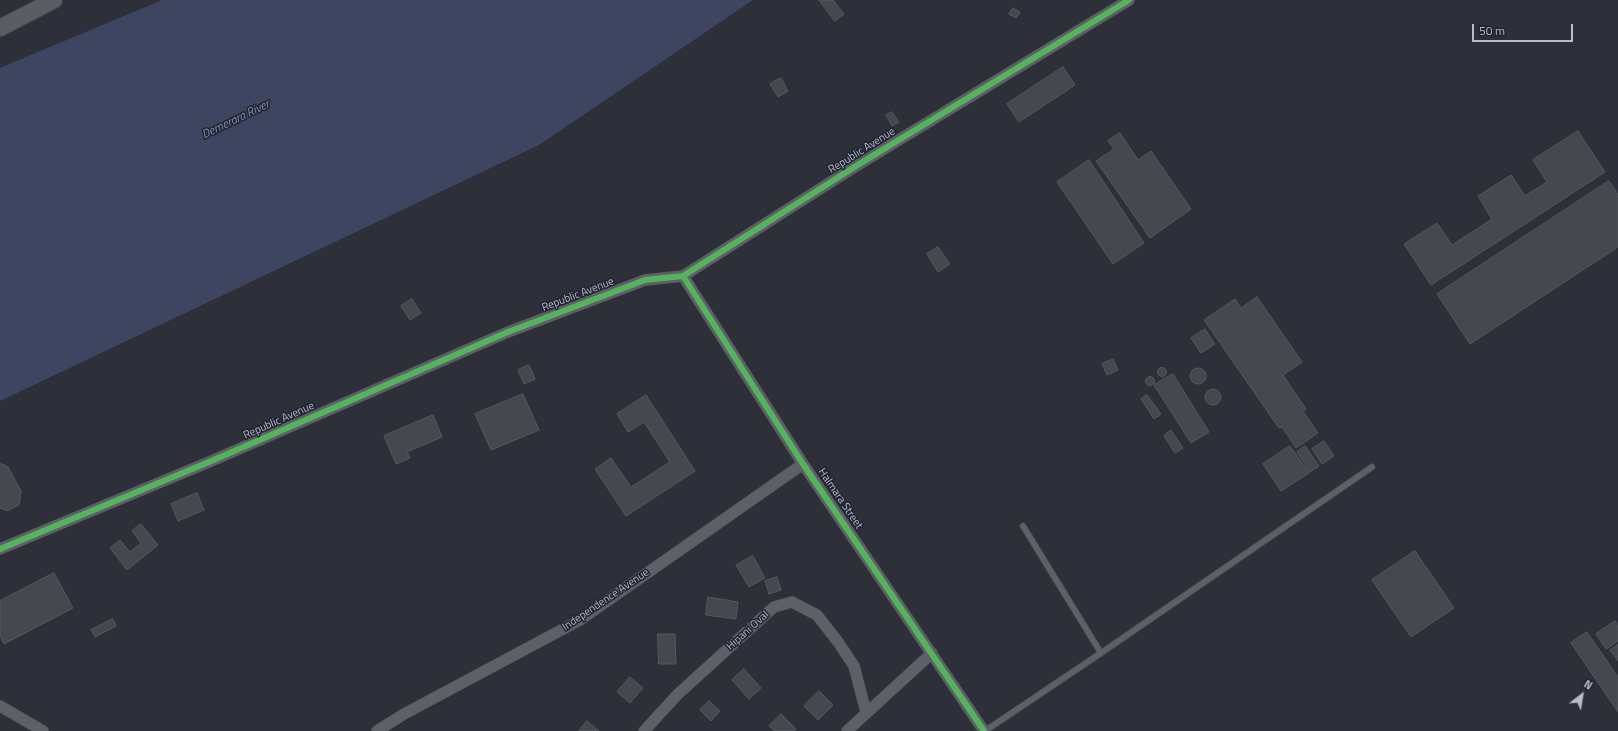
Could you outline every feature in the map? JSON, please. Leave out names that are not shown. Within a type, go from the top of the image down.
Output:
[{"type":"street","points":[[0,28],[54,0]]},
{"type":"street","name":"Republic Avenue","points":[[0,549],[216,459],[508,332],[645,280],[683,276],[856,166],[1129,0]]},
{"type":"street","name":"Halmara Street","points":[[683,276],[804,464],[984,731]]},
{"type":"street","name":"Independence Avenue","points":[[377,731],[404,714],[580,620],[804,464]]},
{"type":"street","name":"Hipani Oval","points":[[644,731],[678,694],[774,607],[792,602],[817,615],[838,642],[854,666],[866,712]]},
{"type":"street","points":[[846,731],[932,653]]},
{"type":"street","points":[[0,706],[43,731]]},
{"type":"lane","points":[[984,731],[1101,653],[1372,467]]},
{"type":"lane","points":[[1023,526],[1101,653]]},
{"type":"water","name":"Demerara River","points":[[162,0],[753,0],[539,145],[0,401],[0,68]]},
{"type":"building","points":[[819,0],[833,0],[844,14],[835,21]]},
{"type":"building","points":[[1013,8],[1020,12],[1016,18],[1009,14]]},
{"type":"building","points":[[1063,67],[1075,85],[1019,122],[1007,104]]},
{"type":"building","points":[[781,78],[788,91],[778,97],[770,84]]},
{"type":"building","points":[[892,112],[899,122],[892,126],[886,115]]},
{"type":"building","points":[[1578,131],[1605,172],[1431,285],[1404,244],[1437,223],[1452,245],[1492,219],[1478,196],[1511,175],[1525,196],[1547,182],[1533,160]]},
{"type":"building","points":[[1120,133],[1138,160],[1151,151],[1191,209],[1150,238],[1096,161],[1114,149],[1108,141]]},
{"type":"building","points":[[1089,160],[1144,243],[1113,264],[1057,182]]},
{"type":"building","points":[[1609,181],[1618,194],[1618,247],[1470,344],[1437,294]]},
{"type":"building","points":[[938,247],[950,264],[938,272],[927,254]]},
{"type":"building","points":[[1257,297],[1302,362],[1283,375],[1306,409],[1303,411],[1318,433],[1296,448],[1282,427],[1279,428],[1204,320],[1235,299],[1241,308]]},
{"type":"building","points":[[412,299],[421,313],[410,320],[401,306]]},
{"type":"building","points":[[1205,329],[1215,344],[1201,353],[1191,338]]},
{"type":"building","points":[[1113,359],[1118,370],[1107,375],[1102,364]]},
{"type":"building","points":[[529,365],[535,379],[524,384],[518,370]]},
{"type":"building","points":[[1160,368],[1164,368],[1166,372],[1164,376],[1160,376],[1158,374],[1158,370]]},
{"type":"building","points":[[1195,368],[1201,368],[1206,373],[1204,382],[1201,384],[1195,384],[1190,379],[1190,373]]},
{"type":"building","points":[[1173,374],[1209,432],[1191,443],[1154,385]]},
{"type":"building","points":[[1148,377],[1152,377],[1154,381],[1152,385],[1148,385],[1146,383],[1146,379]]},
{"type":"building","points":[[1210,389],[1216,389],[1221,394],[1219,403],[1216,405],[1210,405],[1205,400],[1205,394]]},
{"type":"building","points":[[523,394],[539,430],[491,450],[475,414]]},
{"type":"building","points":[[646,395],[695,471],[626,516],[595,469],[611,458],[631,487],[670,462],[644,422],[628,432],[617,414]]},
{"type":"building","points":[[1147,395],[1161,414],[1154,419],[1141,399]]},
{"type":"building","points":[[433,415],[442,437],[407,452],[410,458],[396,464],[384,436]]},
{"type":"building","points":[[1171,430],[1183,448],[1175,453],[1164,436]]},
{"type":"building","points":[[1324,441],[1334,456],[1322,464],[1312,449]]},
{"type":"building","points":[[1290,446],[1309,473],[1281,491],[1263,464]]},
{"type":"building","points":[[1305,446],[1319,466],[1310,472],[1297,452]]},
{"type":"building","points":[[0,463],[8,467],[21,491],[19,505],[7,511],[0,508]]},
{"type":"building","points":[[197,493],[204,510],[178,521],[171,504]]},
{"type":"building","points":[[141,524],[158,545],[127,570],[110,548],[120,540],[130,552],[141,543],[132,531]]},
{"type":"building","points":[[1415,551],[1454,608],[1411,637],[1372,580]]},
{"type":"building","points":[[753,556],[765,578],[749,587],[736,565]]},
{"type":"building","points":[[54,573],[73,608],[4,644],[0,636],[0,601]]},
{"type":"building","points":[[777,577],[781,590],[769,594],[765,581]]},
{"type":"building","points":[[708,597],[738,602],[736,619],[706,615]]},
{"type":"building","points":[[113,619],[116,626],[95,637],[91,630]]},
{"type":"building","points":[[1615,621],[1618,626],[1618,641],[1606,649],[1596,634]]},
{"type":"building","points":[[1587,632],[1618,677],[1618,712],[1571,643]]},
{"type":"building","points":[[658,634],[675,634],[676,664],[659,664]]},
{"type":"building","points":[[1618,645],[1618,661],[1610,650]]},
{"type":"building","points":[[744,669],[761,688],[749,699],[732,680]]},
{"type":"building","points":[[630,677],[643,688],[630,703],[617,692]]},
{"type":"building","points":[[819,691],[833,705],[818,720],[804,706]]},
{"type":"building","points":[[709,701],[720,711],[711,721],[700,710]]},
{"type":"building","points":[[781,714],[796,729],[794,731],[775,731],[769,726]]},
{"type":"building","points":[[587,721],[599,731],[579,731]]},
{"type":"cycle path","points":[[0,549],[209,462],[508,332],[645,280],[683,276],[856,166],[1129,0]]},
{"type":"cycle path","points":[[683,276],[803,464],[984,731]]}]
